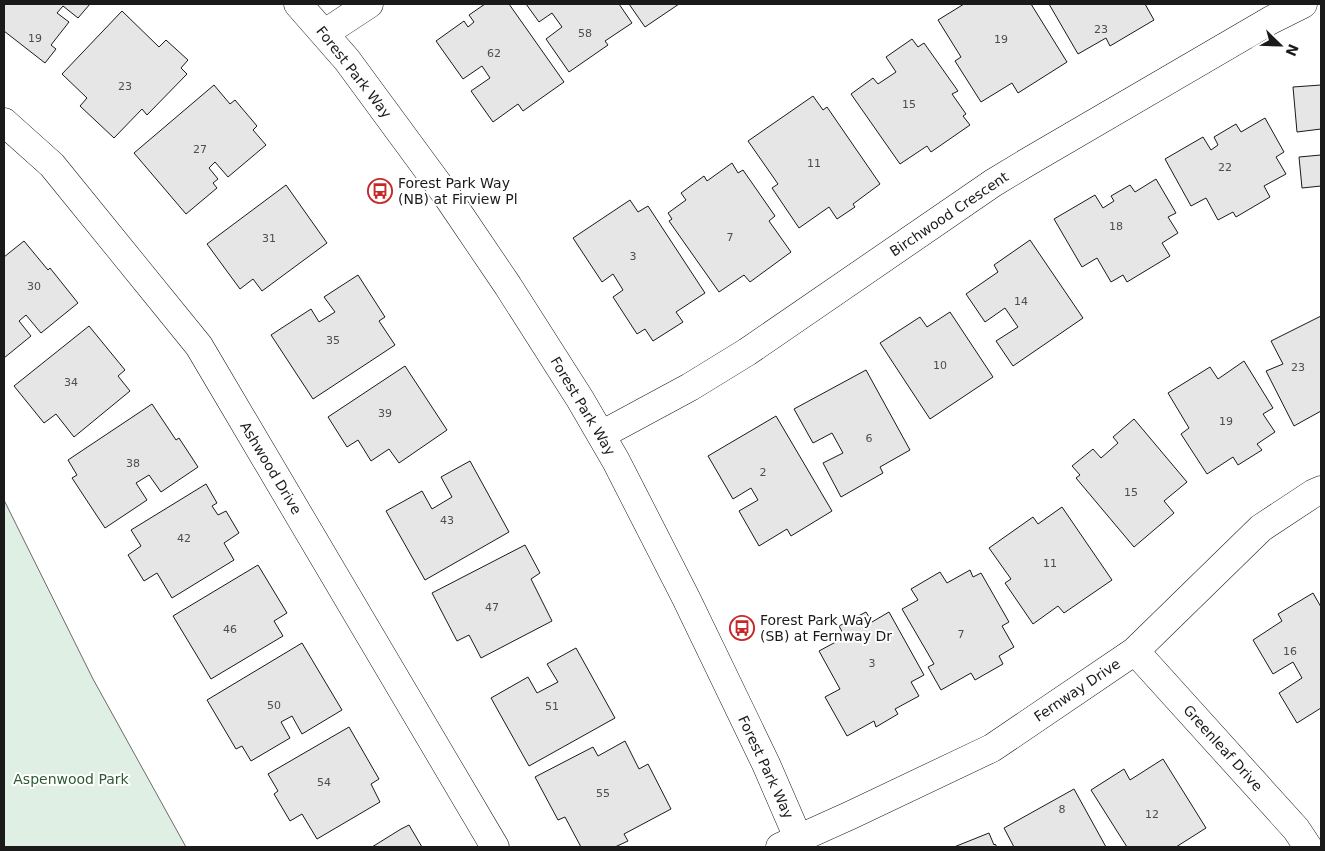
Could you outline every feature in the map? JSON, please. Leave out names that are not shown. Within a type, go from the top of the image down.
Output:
[{"type":"street","name":"Forest Park Way","points":[[298,4],[325,32],[416,152],[508,286],[601,435],[686,598],[766,764],[794,845]]},
{"type":"street","points":[[325,32],[369,4]]},
{"type":"street","name":"Birchwood Crescent","points":[[601,435],[690,387],[748,352],[1026,163],[1271,20],[1303,4]]},
{"type":"street","name":"Ashwood Drive","points":[[4,122],[52,165],[199,346],[495,847]]},
{"type":"street","name":"Fernway Drive","points":[[794,845],[992,748],[1135,651],[1261,528],[1321,490]]},
{"type":"street","name":"Greenleaf Drive","points":[[1135,651],[1296,830],[1308,847]]},
{"type":"green space","name":"Aspenwood Park","points":[[4,500],[93,679],[186,847],[4,847]]},
{"type":"building","points":[[4,4],[90,4],[78,18],[63,6],[57,13],[69,22],[51,45],[56,49],[45,63],[4,31]]},
{"type":"building","points":[[485,4],[509,4],[564,82],[523,111],[518,104],[493,122],[471,91],[490,78],[482,66],[463,79],[436,41],[464,21],[468,27],[474,22],[469,15]]},
{"type":"building","points":[[526,4],[619,4],[632,23],[605,41],[608,45],[569,72],[546,39],[562,27],[552,13],[539,22]]},
{"type":"building","points":[[629,4],[679,4],[645,27]]},
{"type":"building","points":[[964,4],[1031,4],[1067,62],[1018,93],[1012,83],[981,102],[955,61],[961,57],[938,20]]},
{"type":"building","points":[[1049,4],[1145,4],[1154,20],[1110,46],[1106,38],[1078,54]]},
{"type":"building","points":[[122,11],[159,47],[166,40],[188,60],[181,68],[187,74],[147,115],[142,109],[114,138],[80,106],[87,98],[62,74]]},
{"type":"building","points":[[912,39],[918,47],[924,43],[958,91],[952,94],[966,114],[963,116],[970,125],[931,152],[927,146],[900,164],[851,94],[873,78],[878,84],[896,72],[886,57]]},
{"type":"building","points":[[214,85],[230,104],[235,100],[257,126],[253,130],[266,145],[228,177],[215,162],[209,168],[218,179],[213,183],[217,188],[186,214],[134,153]]},
{"type":"building","points":[[1321,85],[1321,129],[1297,132],[1293,87]]},
{"type":"building","points":[[813,96],[823,110],[827,107],[880,184],[853,204],[855,207],[837,219],[829,207],[799,228],[772,188],[778,184],[748,141]]},
{"type":"building","points":[[1265,118],[1284,152],[1276,157],[1286,174],[1264,186],[1270,197],[1236,217],[1233,212],[1218,220],[1206,198],[1191,206],[1165,159],[1203,137],[1211,150],[1218,145],[1214,137],[1236,124],[1241,132]]},
{"type":"building","points":[[1321,155],[1321,186],[1302,188],[1299,157]]},
{"type":"building","points":[[732,163],[738,173],[743,170],[775,216],[769,221],[791,252],[750,282],[744,275],[719,292],[669,221],[672,219],[668,213],[686,200],[681,193],[704,176],[707,181]]},
{"type":"building","points":[[1156,179],[1176,213],[1168,217],[1178,233],[1162,243],[1170,256],[1127,282],[1123,275],[1111,282],[1097,258],[1082,267],[1054,219],[1095,195],[1103,208],[1114,201],[1111,196],[1130,185],[1135,192]]},
{"type":"building","points":[[286,185],[327,243],[262,291],[253,279],[240,289],[207,244]]},
{"type":"building","points":[[630,200],[638,212],[648,206],[705,293],[676,312],[683,322],[653,341],[645,329],[637,334],[613,297],[623,290],[613,274],[602,282],[573,238]]},
{"type":"building","points":[[1030,240],[1083,318],[1013,366],[996,341],[1018,327],[1005,308],[985,322],[966,294],[998,272],[994,265]]},
{"type":"building","points":[[24,241],[48,270],[50,268],[78,303],[41,333],[26,315],[19,321],[31,336],[4,358],[4,257]]},
{"type":"building","points":[[358,275],[385,317],[379,321],[395,345],[313,399],[271,335],[311,309],[319,322],[335,312],[324,297]]},
{"type":"building","points":[[950,312],[993,377],[930,419],[880,343],[920,317],[927,327]]},
{"type":"building","points":[[1321,316],[1321,411],[1294,426],[1266,371],[1283,364],[1271,341]]},
{"type":"building","points":[[89,326],[125,370],[118,376],[130,391],[74,437],[56,414],[44,423],[14,386]]},
{"type":"building","points":[[1244,361],[1273,408],[1263,414],[1275,432],[1257,444],[1262,450],[1238,465],[1233,457],[1207,474],[1181,434],[1189,428],[1168,393],[1210,367],[1218,379]]},
{"type":"building","points":[[405,366],[447,430],[399,463],[389,449],[371,461],[358,440],[347,447],[328,417]]},
{"type":"building","points":[[866,370],[910,450],[880,467],[883,473],[841,497],[823,463],[843,453],[832,433],[813,443],[794,409]]},
{"type":"building","points":[[152,404],[176,440],[179,438],[198,467],[161,492],[149,475],[136,483],[147,500],[105,528],[72,478],[77,475],[68,460]]},
{"type":"building","points":[[776,416],[832,511],[791,536],[787,529],[759,546],[739,511],[758,500],[751,488],[733,499],[708,456]]},
{"type":"building","points":[[1134,419],[1187,482],[1164,501],[1174,513],[1134,547],[1076,478],[1080,475],[1072,466],[1093,449],[1101,458],[1118,443],[1113,437]]},
{"type":"building","points":[[470,461],[509,532],[425,580],[386,511],[422,491],[432,509],[452,497],[441,477]]},
{"type":"building","points":[[206,484],[217,503],[212,506],[218,515],[226,511],[239,533],[224,543],[234,560],[172,598],[157,573],[144,581],[128,555],[141,546],[131,530]]},
{"type":"building","points":[[1062,507],[1112,580],[1064,613],[1058,606],[1033,624],[1005,583],[1011,579],[989,548],[1033,517],[1038,524]]},
{"type":"building","points":[[525,545],[540,573],[531,579],[552,621],[481,658],[469,635],[457,641],[432,593]]},
{"type":"building","points":[[258,565],[287,613],[274,621],[283,636],[211,679],[173,616]]},
{"type":"building","points":[[970,570],[973,577],[981,573],[1009,622],[1002,626],[1014,647],[999,656],[1003,664],[975,680],[971,673],[941,690],[928,667],[934,664],[902,609],[918,600],[911,589],[940,572],[947,583]]},
{"type":"building","points":[[1313,593],[1321,607],[1321,708],[1297,723],[1279,693],[1302,678],[1293,662],[1273,674],[1253,640],[1282,621],[1278,614]]},
{"type":"building","points":[[866,612],[872,622],[889,612],[924,675],[911,682],[919,696],[895,709],[898,714],[876,727],[874,721],[847,736],[825,697],[840,689],[819,651],[845,637],[839,626]]},
{"type":"building","points":[[302,643],[342,710],[302,734],[292,716],[281,722],[290,738],[251,761],[242,746],[236,749],[207,700]]},
{"type":"building","points":[[576,648],[615,718],[529,766],[491,698],[528,677],[537,693],[558,682],[547,664]]},
{"type":"building","points":[[349,727],[379,779],[371,784],[380,802],[317,839],[302,814],[290,821],[274,794],[278,791],[268,774]]},
{"type":"building","points":[[625,741],[639,769],[648,764],[671,809],[624,834],[628,841],[615,847],[581,847],[565,817],[558,820],[535,777],[593,747],[598,756]]},
{"type":"building","points":[[1163,759],[1206,828],[1176,847],[1127,847],[1091,790],[1124,769],[1130,780]]},
{"type":"building","points":[[1074,789],[1106,847],[1014,847],[1004,828]]},
{"type":"building","points":[[409,825],[422,847],[372,847],[401,829]]},
{"type":"building","points":[[989,833],[994,845],[997,847],[954,847]]},
{"type":"place","name":"Forest Park Way (NB) at Firview Pl","points":[[380,191]]},
{"type":"place","name":"Forest Park Way (SB) at Fernway Dr","points":[[742,628]]}]
